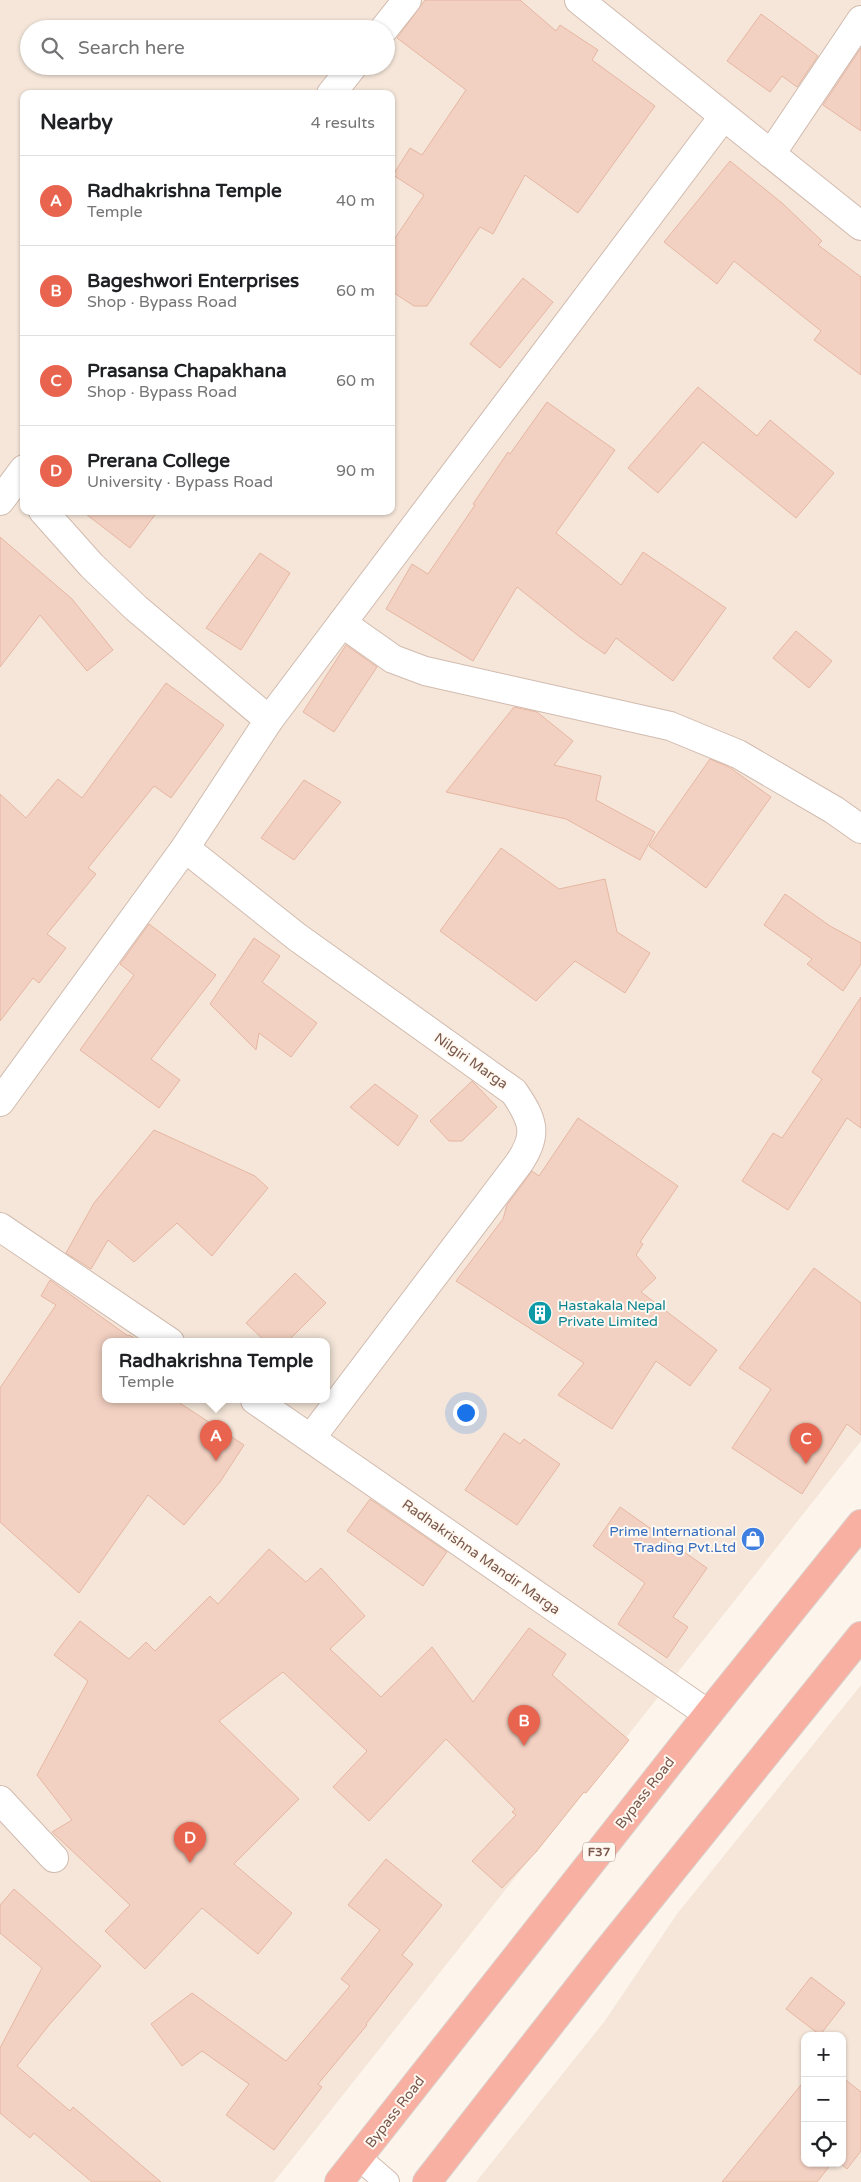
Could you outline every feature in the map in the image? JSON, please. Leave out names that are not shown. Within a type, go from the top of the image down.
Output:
[{"type":"highway","name":"Bypass Road","points":[[339,2182],[708,1714],[861,1524]]},
{"type":"highway","points":[[427,2182],[604,1955],[861,1636]]},
{"type":"street","points":[[391,20],[408,0]]},
{"type":"street","points":[[579,0],[861,226]]},
{"type":"street","points":[[771,154],[861,20]]},
{"type":"street","points":[[334,90],[346,75]]},
{"type":"street","points":[[0,1102],[185,848],[269,720],[723,117]]},
{"type":"street","points":[[47,515],[92,566],[136,608],[269,720]]},
{"type":"street","points":[[342,623],[393,659],[425,671],[670,726],[738,754],[834,810],[861,829]]},
{"type":"street","name":"Nilgiri Marga","points":[[185,848],[297,937],[514,1092],[524,1107],[532,1127],[530,1148],[520,1163],[311,1438]]},
{"type":"street","points":[[0,1227],[164,1338]]},
{"type":"street","name":"Radhakrishna Mandir Marga","points":[[259,1403],[708,1714]]},
{"type":"street","points":[[0,1800],[54,1858]]},
{"type":"lane","points":[[358,2158],[387,2182]]},
{"type":"shaded area","points":[[0,0],[861,0],[861,1441],[274,2182],[0,2182]]},
{"type":"shaded area","points":[[861,1685],[861,2182],[476,2182],[604,2022],[677,1914]]},
{"type":"building","points":[[425,0],[520,0],[556,31],[560,25],[598,50],[592,60],[655,106],[578,213],[525,175],[493,234],[480,227],[427,306],[414,306],[395,294],[395,238],[424,195],[395,176],[395,172],[410,148],[422,155],[466,90],[397,38]]},
{"type":"building","points":[[761,14],[818,56],[797,87],[782,76],[770,92],[727,61]]},
{"type":"building","points":[[861,48],[861,131],[823,105]]},
{"type":"building","points":[[730,161],[782,203],[822,241],[818,245],[861,277],[861,375],[814,340],[821,331],[734,261],[717,284],[664,242]]},
{"type":"building","points":[[523,278],[553,302],[500,368],[470,344]]},
{"type":"building","points":[[698,387],[757,436],[770,420],[834,473],[796,518],[703,442],[658,493],[628,468]]},
{"type":"building","points":[[547,402],[615,450],[556,533],[621,585],[643,552],[726,608],[673,681],[616,638],[605,654],[580,637],[517,587],[473,661],[386,609],[412,564],[428,574],[508,452],[510,454]]},
{"type":"building","points":[[87,515],[155,515],[130,548]]},
{"type":"building","points":[[0,537],[72,599],[113,650],[87,671],[40,615],[0,667]]},
{"type":"building","points":[[260,553],[290,573],[241,650],[206,628]]},
{"type":"building","points":[[796,631],[832,661],[809,688],[773,658]]},
{"type":"building","points":[[346,645],[377,667],[334,732],[303,712]]},
{"type":"building","points":[[166,683],[224,725],[171,798],[154,786],[88,868],[96,874],[47,934],[66,948],[39,983],[33,978],[0,1021],[0,794],[26,818],[58,779],[82,798]]},
{"type":"building","points":[[514,707],[537,712],[573,741],[554,765],[601,776],[596,800],[655,832],[640,860],[566,819],[446,792]]},
{"type":"building","points":[[710,759],[729,767],[771,797],[706,888],[649,846]]},
{"type":"building","points":[[304,780],[341,802],[294,860],[261,838]]},
{"type":"building","points":[[501,848],[559,889],[605,879],[617,932],[650,953],[625,993],[575,961],[536,1001],[440,931]]},
{"type":"building","points":[[785,894],[830,926],[861,943],[861,964],[843,991],[807,964],[812,959],[764,925]]},
{"type":"building","points":[[149,924],[216,975],[151,1059],[180,1080],[159,1108],[80,1050],[134,975],[120,964]]},
{"type":"building","points":[[254,938],[280,956],[262,982],[317,1023],[291,1057],[259,1033],[256,1050],[210,1004]]},
{"type":"building","points":[[861,997],[861,1128],[847,1118],[788,1210],[742,1181],[773,1133],[782,1138],[822,1079],[812,1072]]},
{"type":"building","points":[[472,1081],[497,1107],[462,1141],[449,1141],[430,1121]]},
{"type":"building","points":[[375,1084],[418,1116],[398,1146],[350,1107]]},
{"type":"building","points":[[578,1118],[678,1186],[640,1242],[643,1244],[636,1255],[656,1278],[641,1292],[717,1350],[690,1386],[656,1361],[612,1429],[558,1395],[584,1363],[456,1281],[503,1219],[507,1205],[532,1171],[539,1176]]},
{"type":"building","points":[[154,1130],[255,1176],[268,1188],[212,1256],[177,1223],[134,1262],[108,1240],[91,1269],[66,1253],[94,1203]]},
{"type":"building","points":[[814,1268],[861,1303],[861,1435],[847,1424],[802,1494],[732,1448],[771,1389],[739,1368]]},
{"type":"building","points":[[295,1273],[326,1303],[291,1338],[262,1338],[246,1323]]},
{"type":"building","points":[[50,1280],[128,1336],[134,1338],[102,1338],[102,1403],[180,1403],[244,1445],[220,1482],[184,1525],[148,1495],[79,1593],[0,1522],[0,1388],[56,1305],[41,1296]]},
{"type":"building","points":[[504,1433],[520,1444],[524,1439],[560,1464],[517,1525],[465,1490]]},
{"type":"building","points":[[370,1499],[447,1552],[423,1586],[347,1531]]},
{"type":"building","points":[[620,1507],[707,1568],[673,1617],[688,1627],[667,1658],[618,1624],[645,1583],[593,1546]]},
{"type":"building","points":[[269,1549],[306,1582],[321,1568],[365,1616],[330,1649],[381,1697],[432,1647],[473,1702],[529,1628],[566,1654],[552,1675],[629,1740],[536,1852],[502,1888],[472,1861],[516,1815],[512,1812],[515,1809],[446,1739],[369,1821],[333,1787],[367,1751],[283,1672],[219,1721],[299,1799],[234,1864],[292,1913],[258,1954],[202,1908],[145,1969],[105,1931],[130,1905],[52,1832],[72,1820],[37,1775],[88,1681],[54,1655],[80,1621],[129,1659],[146,1642],[155,1651],[210,1596],[218,1604]]},
{"type":"building","points":[[386,1859],[442,1905],[402,1955],[413,1964],[367,2025],[318,2084],[322,2087],[274,2150],[226,2115],[249,2084],[202,2051],[182,2066],[151,2024],[192,1993],[286,2061],[350,1986],[341,1979],[380,1930],[348,1905]]},
{"type":"building","points":[[14,1889],[101,1966],[49,2025],[17,2066],[70,2111],[73,2107],[161,2182],[92,2182],[34,2133],[30,2138],[0,2113],[0,2048],[42,1968],[0,1933],[0,1905]]},
{"type":"building","points":[[811,1977],[845,2003],[822,2032],[816,2032],[786,2009]]},
{"type":"building","points":[[846,2080],[861,2092],[861,2151],[847,2169],[845,2167]]},
{"type":"building","points":[[801,2085],[801,2167],[829,2167],[817,2182],[722,2182]]},
{"type":"place","name":"Hastakala Nepal Private Limited","points":[[540,1313]]},
{"type":"place","name":"Radhakrishna Temple","points":[[216,1461]]},
{"type":"place","name":"Prasansa Chapakhana","points":[[806,1464]]},
{"type":"place","name":"Prime International Trading Pvt.Ltd","points":[[753,1539]]},
{"type":"place","name":"Bageshwori Enterprises","points":[[524,1746]]},
{"type":"place","name":"Prerana College","points":[[190,1863]]}]
